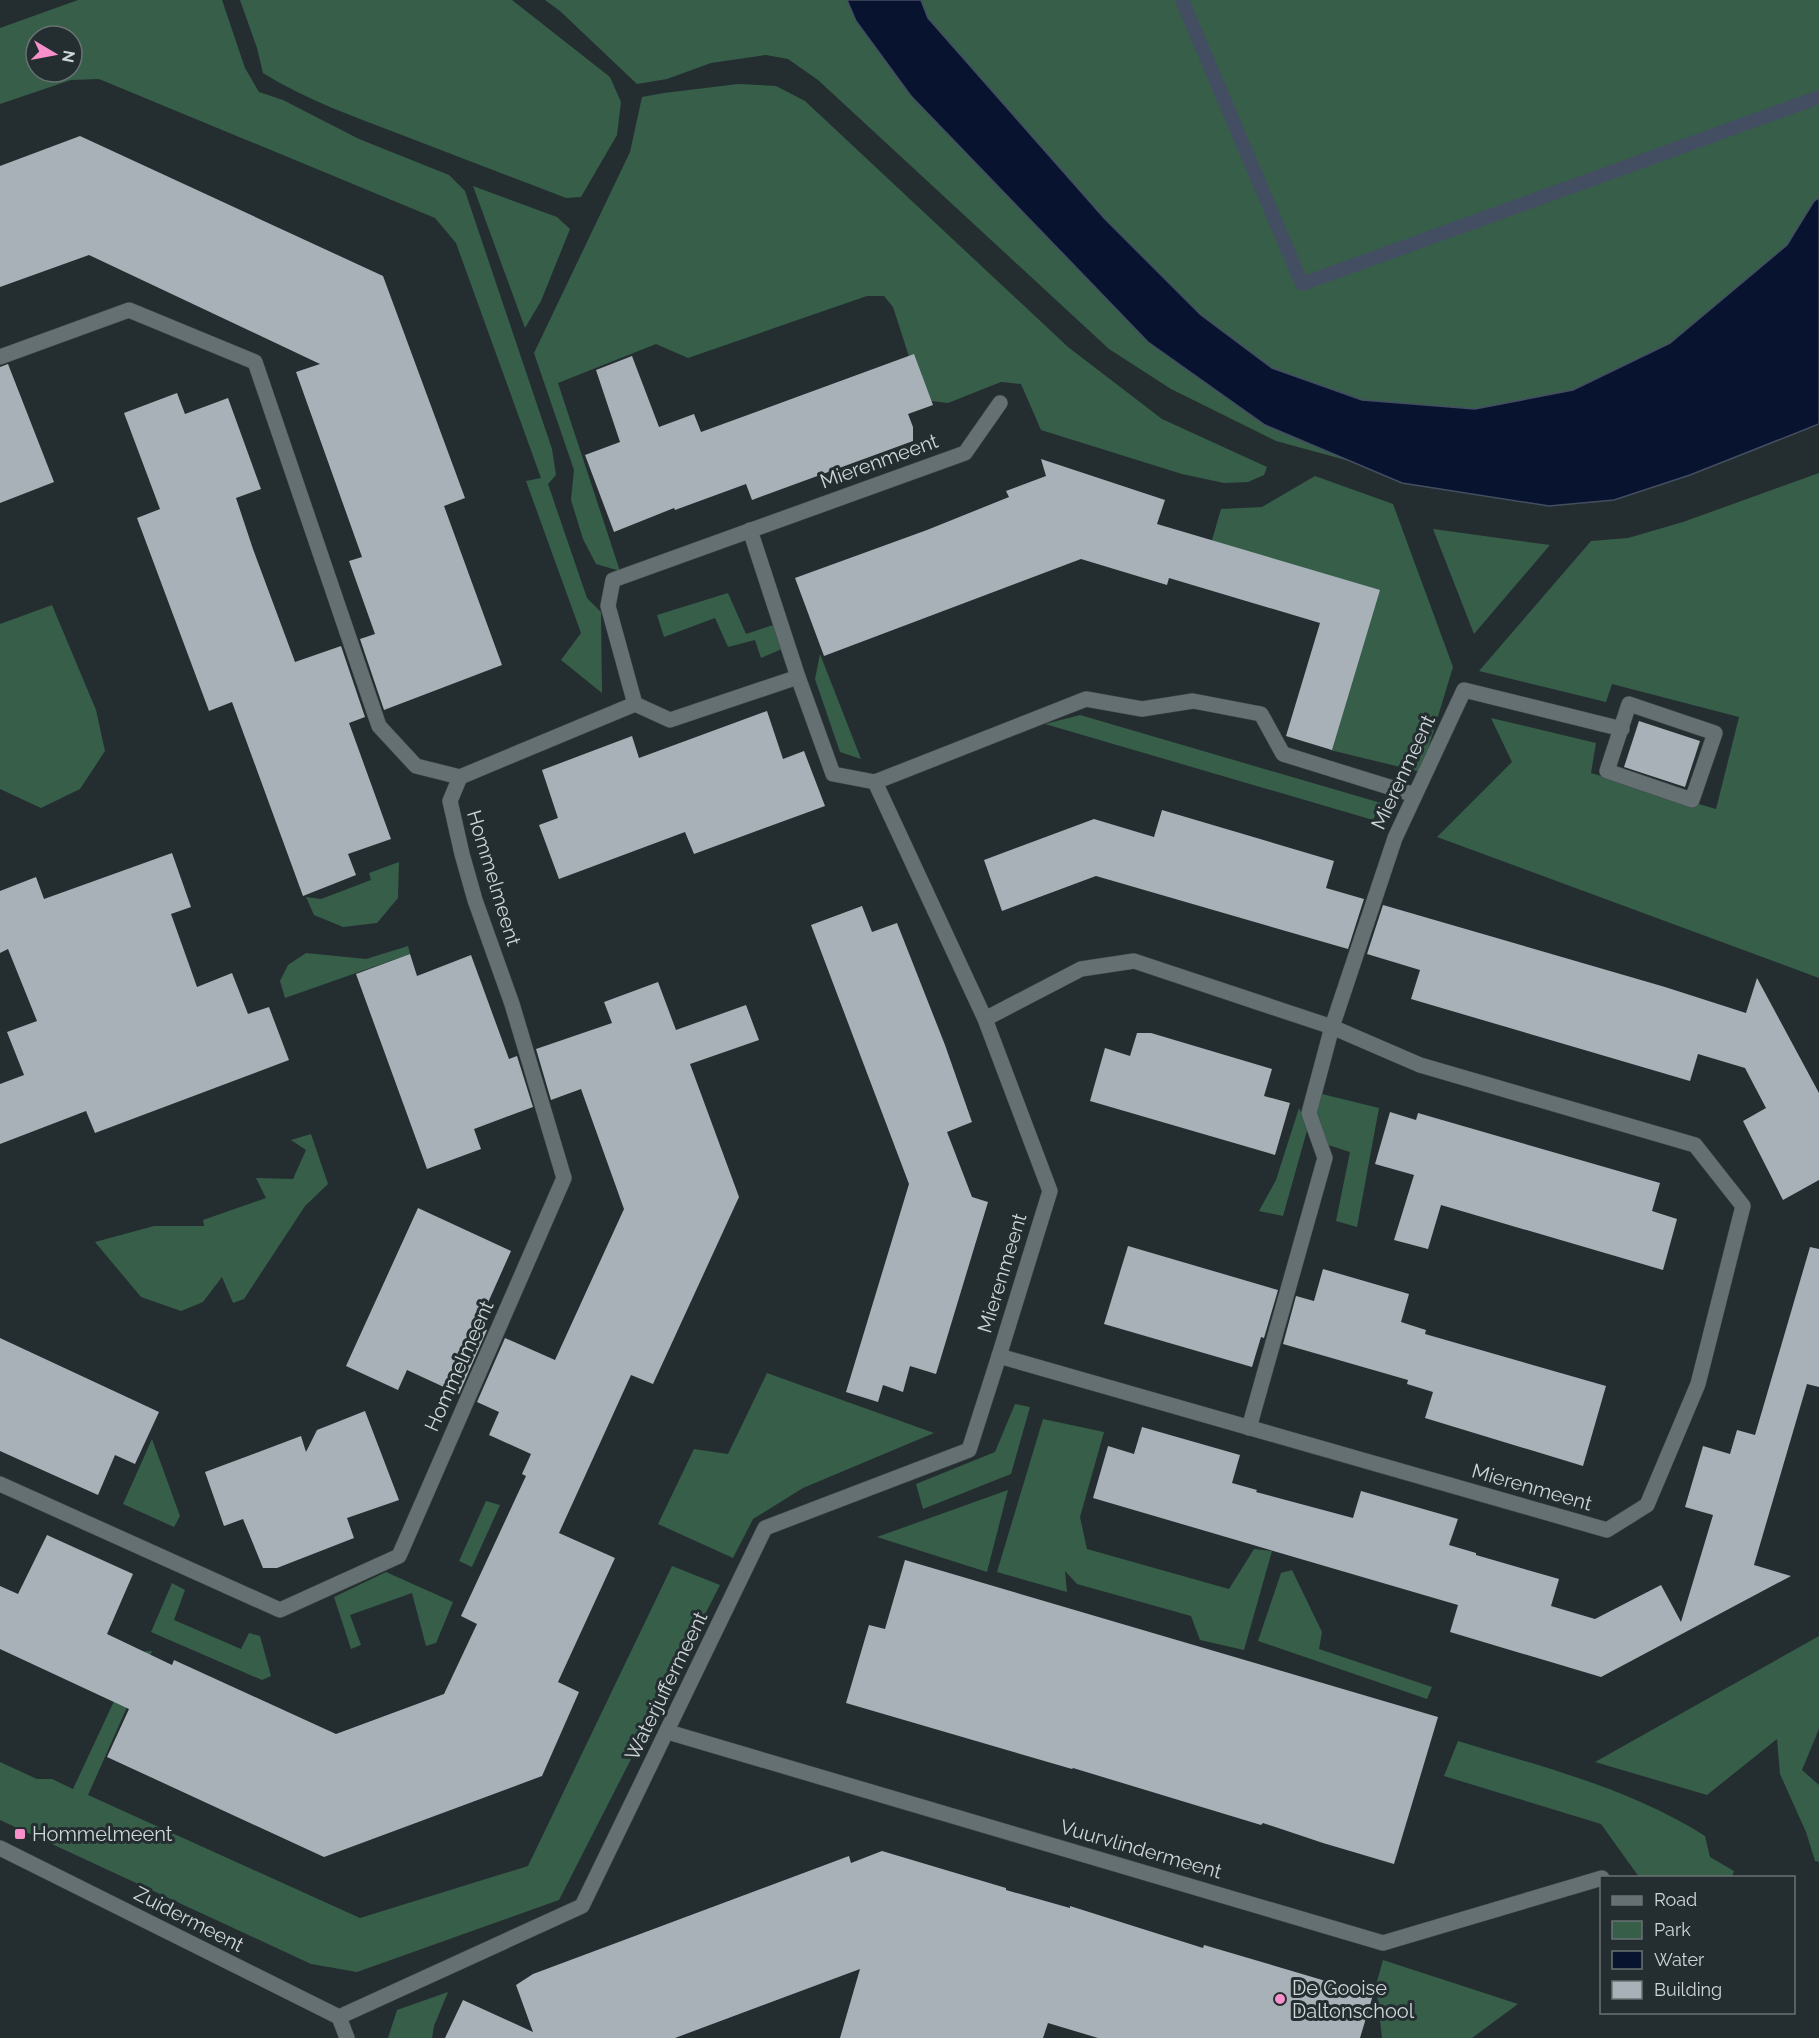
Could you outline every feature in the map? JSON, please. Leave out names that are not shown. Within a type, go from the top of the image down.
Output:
[{"type":"street","points":[[0,357],[129,310],[255,362],[379,726],[416,766],[460,777],[635,704],[670,720],[798,677]]},
{"type":"street","name":"Mierenmeent","points":[[635,704],[609,606],[613,580],[965,453],[1000,403]]},
{"type":"street","points":[[750,530],[798,677],[833,774],[875,782],[1086,699],[1142,709],[1193,701],[1261,714],[1283,754],[1415,795]]},
{"type":"street","name":"Mierenmeent","points":[[1332,1027],[1395,838],[1464,690],[1622,729]]},
{"type":"street","points":[[1629,704],[1715,733],[1692,800],[1607,771],[1622,729],[1629,704]]},
{"type":"street","name":"Hommelmeent","points":[[0,1484],[280,1610],[399,1556],[564,1178],[512,1004],[475,900],[462,854],[450,801],[460,777]]},
{"type":"street","name":"Mierenmeent","points":[[875,782],[986,1019],[1050,1191],[999,1356],[1607,1530],[1647,1506],[1698,1384],[1743,1206],[1695,1145],[1420,1065],[1332,1027],[1134,961],[1081,969],[986,1019]]},
{"type":"street","points":[[1249,1428],[1325,1158],[1309,1113],[1332,1027]]},
{"type":"street","name":"Waterjuffermeent","points":[[339,2017],[582,1906],[765,1528],[969,1450],[999,1356]]},
{"type":"street","name":"Vuurvlindermeent","points":[[668,1732],[1383,1943],[1600,1879]]},
{"type":"street","name":"Zuidermeent","points":[[0,1848],[339,2017]]},
{"type":"street","points":[[339,2017],[347,2038]]},
{"type":"green space","points":[[78,0],[222,0],[245,68],[259,92],[283,100],[359,139],[449,175],[465,191],[552,449],[556,475],[548,484],[587,598],[601,612],[602,693],[561,660],[581,633],[526,481],[541,478],[456,243],[435,218],[99,79],[84,80],[84,24],[24,24],[24,84],[59,84],[0,104],[0,28]]},
{"type":"green space","points":[[240,0],[512,0],[610,77],[621,102],[617,135],[581,197],[566,198],[331,107],[279,83],[263,73]]},
{"type":"green space","points":[[545,0],[847,0],[856,21],[911,96],[1148,342],[1265,425],[1353,462],[1276,441],[1171,389],[1109,349],[818,80],[788,59],[766,55],[711,63],[667,79],[637,84],[560,11]]},
{"type":"green space","points":[[921,0],[1819,0],[1819,198],[1814,201],[1787,245],[1670,343],[1573,390],[1475,409],[1362,400],[1272,368],[1201,315],[1104,218],[928,18]]},
{"type":"green space","points":[[738,84],[776,86],[805,101],[1068,347],[1162,419],[1267,467],[1264,475],[1248,482],[1224,483],[1182,474],[1041,430],[1021,384],[1001,382],[948,403],[923,400],[893,307],[884,296],[867,296],[688,358],[656,344],[558,383],[620,571],[596,564],[583,539],[571,500],[574,470],[534,353],[630,152],[642,97]]},
{"type":"green space","points":[[473,186],[557,217],[570,229],[541,301],[525,328]]},
{"type":"green space","points":[[1819,473],[1819,978],[1437,837],[1512,762],[1491,718],[1596,743],[1591,773],[1716,809],[1739,717],[1612,684],[1606,702],[1479,671],[1591,541],[1628,538],[1683,522]]},
{"type":"green space","points":[[1315,476],[1393,504],[1453,667],[1421,772],[1330,750],[1373,600],[1208,554],[1221,509],[1262,507]]},
{"type":"green space","points":[[1433,529],[1550,545],[1474,634]]},
{"type":"green space","points":[[728,593],[746,634],[773,625],[782,649],[761,658],[755,640],[728,647],[715,618],[664,637],[657,615]]},
{"type":"green space","points":[[52,605],[96,710],[105,751],[80,789],[41,808],[0,789],[0,624]]},
{"type":"green space","points":[[820,654],[861,759],[840,752],[815,679]]},
{"type":"green space","points":[[1080,715],[1381,803],[1373,820],[1045,724]]},
{"type":"green space","points":[[399,862],[398,898],[377,923],[343,927],[314,915],[306,897],[321,899],[371,880],[369,873]]},
{"type":"green space","points":[[408,946],[410,954],[285,998],[280,981],[288,965],[306,953],[366,959]]},
{"type":"green space","points":[[1322,1094],[1379,1108],[1357,1227],[1336,1221],[1350,1152],[1325,1144],[1316,1109]]},
{"type":"green space","points":[[1299,1108],[1308,1127],[1283,1216],[1259,1211],[1276,1180]]},
{"type":"green space","points":[[311,1134],[328,1184],[305,1206],[244,1299],[233,1303],[222,1277],[203,1302],[181,1311],[141,1297],[95,1242],[154,1226],[204,1226],[203,1220],[266,1198],[256,1178],[293,1179],[306,1150],[291,1140]]},
{"type":"green space","points":[[767,1373],[934,1433],[803,1488],[753,1519],[733,1558],[658,1524],[694,1449],[728,1454]]},
{"type":"green space","points":[[1015,1404],[1030,1407],[1011,1474],[923,1509],[916,1484],[995,1452]]},
{"type":"green space","points":[[1043,1419],[1104,1432],[1080,1517],[1087,1549],[1229,1589],[1254,1549],[1272,1551],[1244,1650],[1200,1640],[1191,1616],[1077,1584],[1065,1571],[1067,1592],[997,1572]]},
{"type":"green space","points":[[152,1439],[180,1516],[174,1527],[123,1504]]},
{"type":"green space","points":[[1008,1490],[987,1572],[877,1537]]},
{"type":"green space","points":[[486,1501],[500,1505],[472,1567],[459,1561]]},
{"type":"green space","points":[[672,1566],[720,1585],[559,1900],[357,1972],[311,1964],[0,1820],[0,1762],[37,1779],[52,1779],[73,1789],[137,1652],[152,1651],[88,1795],[360,1918],[528,1866]]},
{"type":"green space","points":[[1292,1570],[1322,1632],[1319,1649],[1432,1687],[1427,1699],[1258,1641],[1281,1573]]},
{"type":"green space","points":[[386,1572],[453,1602],[436,1643],[426,1646],[412,1593],[350,1615],[361,1645],[351,1649],[334,1597]]},
{"type":"green space","points":[[172,1583],[185,1590],[174,1620],[241,1649],[249,1633],[260,1636],[271,1676],[262,1680],[151,1632]]},
{"type":"green space","points":[[1819,1636],[1819,1729],[1802,1770],[1819,1785],[1819,1862],[1815,1861],[1806,1832],[1780,1774],[1777,1739],[1707,1795],[1595,1762]]},
{"type":"green space","points":[[1458,1741],[1585,1780],[1647,1805],[1705,1836],[1710,1857],[1734,1871],[1732,1876],[1638,1876],[1601,1824],[1444,1776]]},
{"type":"green space","points":[[1383,1960],[1518,2004],[1472,2038],[1382,2038],[1376,1985]]},
{"type":"green space","points":[[448,1992],[434,2026],[432,2038],[388,2038],[397,2010]]},
{"type":"water","points":[[847,0],[921,0],[928,18],[1104,218],[1201,315],[1272,368],[1362,400],[1475,409],[1573,390],[1670,343],[1787,245],[1814,201],[1819,198],[1819,424],[1690,475],[1614,500],[1549,506],[1402,483],[1265,425],[1148,342],[911,96],[856,21]]},
{"type":"building","points":[[80,136],[383,276],[465,498],[444,506],[502,665],[384,710],[360,639],[375,634],[349,561],[362,557],[296,372],[320,364],[89,255],[0,287],[0,166]]},
{"type":"building","points":[[914,354],[933,405],[908,414],[913,427],[913,441],[752,500],[746,484],[675,510],[674,508],[614,532],[585,455],[620,442],[596,370],[632,356],[659,427],[694,414],[701,432]]},
{"type":"building","points":[[8,364],[54,482],[0,503],[0,367]]},
{"type":"building","points":[[177,393],[185,414],[228,398],[261,489],[236,498],[295,662],[341,646],[365,717],[349,723],[391,839],[348,854],[356,875],[303,896],[232,702],[209,711],[137,518],[160,509],[124,413]]},
{"type":"building","points":[[1041,459],[1165,500],[1157,524],[1380,590],[1332,750],[1286,736],[1320,623],[1169,578],[1167,585],[1081,559],[824,656],[795,578],[927,530],[1009,497],[1006,491],[1046,476]]},
{"type":"building","points":[[767,711],[783,759],[804,751],[825,806],[694,854],[685,832],[559,879],[539,825],[558,818],[542,770],[632,736],[639,758]]},
{"type":"building","points":[[1639,721],[1700,741],[1685,787],[1624,767]]},
{"type":"building","points":[[1162,810],[1334,861],[1326,888],[1364,899],[1348,949],[1096,876],[1002,911],[984,860],[1094,819],[1154,837]]},
{"type":"building","points":[[172,853],[191,907],[171,914],[197,987],[232,973],[248,1014],[269,1007],[289,1060],[95,1133],[86,1111],[0,1144],[0,1084],[24,1075],[7,1032],[37,1021],[8,949],[0,953],[0,891],[36,877],[44,899]]},
{"type":"building","points":[[1383,905],[1665,987],[1746,1013],[1757,978],[1819,1093],[1819,1180],[1783,1200],[1743,1121],[1766,1108],[1745,1068],[1698,1054],[1690,1081],[1411,999],[1420,970],[1367,954]]},
{"type":"building","points":[[862,906],[872,932],[897,923],[945,1045],[972,1122],[947,1132],[972,1197],[988,1202],[936,1374],[910,1366],[903,1392],[883,1385],[878,1402],[846,1392],[909,1184],[811,925]]},
{"type":"building","points":[[410,954],[417,976],[471,955],[509,1059],[517,1056],[533,1107],[474,1129],[481,1149],[427,1169],[356,974]]},
{"type":"building","points":[[658,982],[676,1030],[746,1005],[759,1040],[690,1064],[739,1197],[653,1384],[631,1375],[559,1533],[615,1558],[558,1682],[579,1692],[542,1776],[324,1857],[107,1757],[129,1709],[0,1649],[0,1586],[18,1594],[47,1535],[133,1574],[107,1634],[172,1665],[174,1660],[336,1734],[444,1694],[477,1624],[461,1616],[526,1476],[522,1474],[531,1454],[489,1435],[499,1412],[477,1402],[505,1338],[555,1360],[624,1209],[581,1089],[551,1100],[536,1049],[612,1023],[604,1002]]},
{"type":"building","points":[[1137,1033],[1151,1033],[1272,1069],[1264,1096],[1290,1103],[1275,1155],[1090,1101],[1105,1048],[1130,1056]]},
{"type":"building","points":[[1390,1112],[1416,1120],[1418,1113],[1660,1183],[1652,1211],[1677,1219],[1663,1270],[1441,1205],[1428,1249],[1394,1240],[1414,1175],[1375,1164]]},
{"type":"building","points":[[418,1208],[511,1251],[478,1325],[487,1330],[459,1394],[407,1370],[398,1390],[346,1366]]},
{"type":"building","points":[[1128,1246],[1278,1290],[1264,1338],[1261,1337],[1252,1367],[1104,1324]]},
{"type":"building","points":[[1810,1247],[1819,1249],[1819,1387],[1807,1384],[1754,1565],[1791,1576],[1601,1677],[1450,1632],[1458,1605],[1093,1498],[1108,1446],[1134,1454],[1142,1427],[1240,1455],[1232,1483],[1257,1490],[1256,1492],[1353,1518],[1361,1491],[1458,1519],[1449,1545],[1559,1579],[1551,1606],[1595,1619],[1661,1585],[1681,1622],[1713,1515],[1685,1507],[1703,1446],[1730,1454],[1737,1430],[1755,1435]]},
{"type":"building","points":[[1323,1269],[1409,1294],[1401,1322],[1426,1330],[1425,1334],[1606,1386],[1583,1466],[1425,1418],[1433,1392],[1407,1384],[1408,1380],[1283,1344],[1296,1296],[1314,1301]]},
{"type":"building","points":[[0,1338],[159,1412],[135,1464],[115,1455],[98,1495],[0,1451]]},
{"type":"building","points":[[365,1411],[399,1500],[347,1518],[354,1538],[277,1568],[263,1568],[243,1519],[224,1526],[205,1472],[301,1436],[306,1452],[317,1430]]},
{"type":"building","points":[[905,1560],[1438,1717],[1394,1864],[1263,1823],[1261,1825],[846,1703],[869,1625],[885,1629]]},
{"type":"building","points":[[882,1851],[1203,1948],[1204,1945],[1373,1995],[1360,2038],[1098,2038],[1048,2023],[1043,2038],[840,2038],[860,1969],[675,2038],[445,2038],[463,2000],[533,2032],[516,1985],[533,1974],[849,1856],[851,1863]]},
{"type":"waterway","points":[[1182,0],[1302,284],[1819,97]]},
{"type":"place","name":"Hommelmeent","points":[[20,1834]]},
{"type":"place","name":"De Gooise Daltonschool","points":[[1280,1999]]}]
